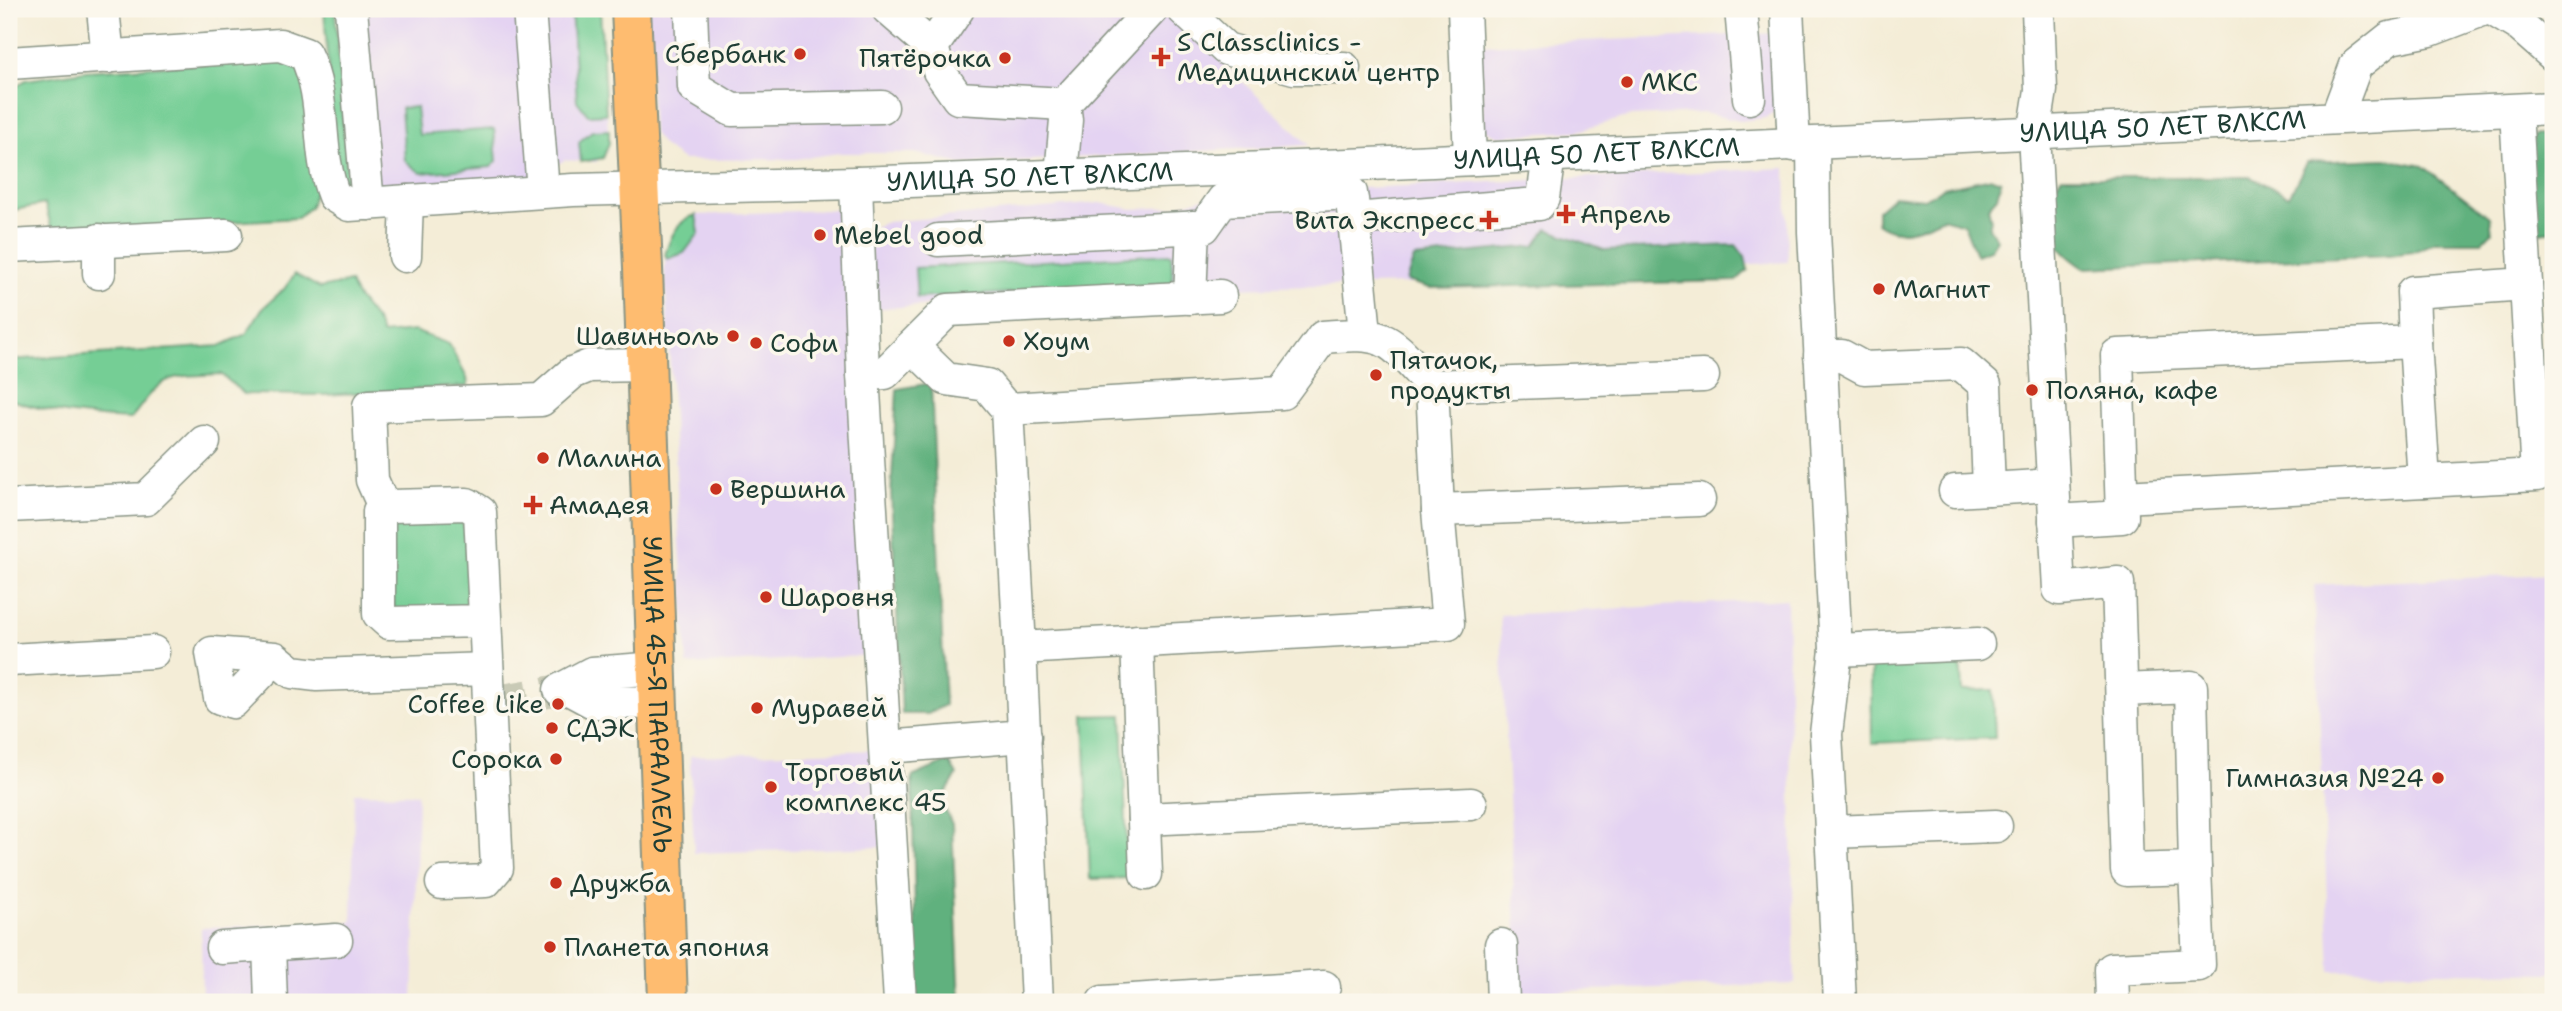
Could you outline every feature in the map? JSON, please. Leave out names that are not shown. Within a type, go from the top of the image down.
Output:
[{"type":"main road","name":"УЛИЦА 45-Я ПАРАЛЛЕЛЬ","points":[[631,9],[659,685],[668,1002]]},
{"type":"street","points":[[9,63],[108,57],[103,9]]},
{"type":"street","points":[[351,9],[368,204]]},
{"type":"street","points":[[529,9],[543,191]]},
{"type":"street","points":[[691,9],[694,87],[732,110],[882,107]]},
{"type":"street","points":[[888,9],[932,47],[939,72],[958,98],[1064,104]]},
{"type":"street","points":[[932,47],[958,9]]},
{"type":"street","points":[[1060,174],[1066,120],[1064,104],[1152,9]]},
{"type":"street","points":[[1183,9],[1226,48],[1294,68],[1344,68]]},
{"type":"street","points":[[1464,9],[1470,159]]},
{"type":"street","points":[[1741,9],[1749,98]]},
{"type":"street","points":[[1787,9],[1804,144],[1820,356],[1836,650],[1826,734],[1840,1002]]},
{"type":"street","points":[[2038,9],[2040,90],[2034,134],[2059,589],[2118,583],[2127,870],[2195,868]]},
{"type":"street","points":[[2337,117],[2356,65],[2390,38],[2430,30],[2485,9]]},
{"type":"street","points":[[2492,9],[2520,26],[2553,55]]},
{"type":"street","name":"УЛИЦА 50 ЛЕТ ВЛКСМ","points":[[108,57],[280,45],[304,54],[316,78],[326,177],[334,196],[349,205],[543,191],[856,183],[1060,174],[1351,192],[1470,159],[2553,108]]},
{"type":"street","points":[[2123,497],[2537,475],[2541,330],[2526,284],[2516,111]]},
{"type":"street","points":[[939,240],[1204,227],[1223,200],[1351,192],[1539,204],[1543,198],[1549,155]]},
{"type":"street","points":[[856,183],[863,373],[900,1002]]},
{"type":"street","points":[[1351,192],[1365,333]]},
{"type":"street","points":[[405,256],[407,201]]},
{"type":"street","points":[[863,373],[885,373],[948,310],[1205,297],[1193,227]]},
{"type":"street","points":[[9,246],[226,235]]},
{"type":"street","points":[[99,240],[99,273]]},
{"type":"street","points":[[2424,481],[2413,292],[2526,284]]},
{"type":"street","points":[[1007,410],[1282,393],[1323,337],[1365,333],[1391,343],[1432,386],[1438,510],[1448,624],[1020,648]]},
{"type":"street","points":[[2055,521],[2122,517],[2117,355],[2415,342]]},
{"type":"street","points":[[912,346],[946,379],[987,385],[1007,410],[1037,1002]]},
{"type":"street","points":[[1820,356],[1842,356],[1864,368],[1961,364],[1985,385],[1989,489]]},
{"type":"street","points":[[385,509],[372,480],[369,406],[541,400],[572,373],[589,366],[646,365]]},
{"type":"street","points":[[1432,386],[1703,376]]},
{"type":"street","points":[[9,506],[146,499],[204,442]]},
{"type":"street","points":[[1955,491],[2053,485]]},
{"type":"street","points":[[1438,510],[1699,500]]},
{"type":"street","points":[[442,883],[486,881],[497,869],[493,701],[487,668],[485,621],[480,512],[467,504],[379,511],[379,614],[389,622],[485,621]]},
{"type":"street","points":[[1137,641],[1146,874]]},
{"type":"street","points":[[1836,650],[1978,644]]},
{"type":"street","points":[[9,660],[153,652]]},
{"type":"street","points":[[275,658],[292,672],[317,675],[487,668]]},
{"type":"street","points":[[563,689],[592,673],[659,685]]},
{"type":"street","points":[[2113,1002],[2112,969],[2199,965],[2191,687],[2123,690]]},
{"type":"street","points":[[886,747],[1025,736]]},
{"type":"street","points":[[1144,819],[1471,804]]},
{"type":"street","points":[[1831,832],[1996,826]]},
{"type":"street","points":[[222,948],[336,940]]},
{"type":"street","points":[[269,945],[271,1002]]},
{"type":"street","points":[[1501,945],[1503,1002]]},
{"type":"street","points":[[1103,1002],[1324,987]]},
{"type":"shaded area","points":[[362,9],[600,9],[609,143],[607,152],[596,162],[565,160],[535,177],[377,190]]},
{"type":"shaded area","points":[[647,9],[878,9],[926,50],[969,9],[1166,9],[1309,145],[961,164],[915,153],[839,153],[796,159],[683,160],[664,147],[653,133]]},
{"type":"shaded area","points":[[1783,33],[1786,104],[1765,118],[1740,121],[1703,113],[1631,116],[1578,131],[1498,136],[1484,129],[1479,45]]},
{"type":"shaded area","points":[[1786,168],[1788,262],[1415,284],[1227,288],[868,309],[872,228],[887,222],[1100,203],[1132,209],[1173,207],[1214,195]]},
{"type":"shaded area","points":[[853,209],[877,655],[687,665],[665,275],[668,243],[680,224],[696,215]]},
{"type":"shaded area","name":"Гимназия №24","points":[[2553,574],[2553,973],[2330,971],[2314,585]]},
{"type":"shaded area","points":[[1787,599],[1795,984],[1519,992],[1500,615]]},
{"type":"shaded area","points":[[882,750],[885,847],[694,853],[690,756]]},
{"type":"shaded area","points":[[354,793],[418,794],[413,1002],[202,1002],[201,928],[352,922]]},
{"type":"green space","points":[[324,9],[335,9],[348,187],[336,178]]},
{"type":"green space","points":[[571,9],[600,9],[606,114],[588,115],[577,101]]},
{"type":"green space","points":[[277,59],[292,63],[306,78],[318,182],[310,207],[297,218],[53,233],[45,204],[9,211],[9,90],[26,80],[85,71]]},
{"type":"green space","points":[[416,107],[419,135],[494,129],[497,161],[491,167],[421,173],[405,161],[401,108]]},
{"type":"green space","points":[[609,130],[609,143],[603,158],[581,162],[579,142],[592,131]]},
{"type":"green space","points":[[2535,134],[2553,134],[2553,231],[2539,233],[2523,145]]},
{"type":"green space","points":[[2386,159],[2423,166],[2490,217],[2492,232],[2482,242],[2435,242],[2413,252],[2389,255],[2084,268],[2058,245],[2051,229],[2048,193],[2062,177],[2250,177],[2289,196],[2307,162]]},
{"type":"green space","points":[[1992,178],[2001,181],[1997,197],[1988,207],[1991,220],[1989,227],[1997,240],[1990,250],[1976,255],[1964,224],[1943,218],[1918,228],[1901,231],[1885,228],[1877,223],[1877,211],[1894,196],[1925,199],[1943,188]]},
{"type":"green space","points":[[696,215],[699,233],[684,253],[667,259],[665,255],[675,230],[689,217]]},
{"type":"green space","points":[[1547,229],[1604,250],[1736,245],[1745,257],[1748,270],[1736,281],[1430,288],[1406,281],[1414,258],[1535,246]]},
{"type":"green space","points":[[1171,254],[1173,284],[917,298],[915,268]]},
{"type":"green space","points":[[295,274],[320,288],[350,282],[382,334],[414,331],[449,344],[467,378],[468,386],[324,395],[244,394],[221,374],[177,377],[160,385],[131,419],[69,414],[9,399],[9,360],[220,346],[246,334],[262,309],[284,289]]},
{"type":"green space","points":[[931,383],[945,705],[928,714],[902,714],[891,494],[897,389]]},
{"type":"green space","points":[[390,517],[458,517],[465,528],[470,608],[394,619]]},
{"type":"green space","points":[[1960,658],[1962,691],[1993,690],[1995,738],[1872,743],[1871,661]]},
{"type":"green space","points":[[1122,715],[1128,878],[1090,879],[1084,716]]},
{"type":"green space","points":[[946,756],[957,775],[941,801],[952,824],[960,1002],[917,1002],[912,777],[947,762]]},
{"type":"tunnel","points":[[497,701],[560,690]]},
{"type":"place","name":"Сбербанк","points":[[800,54]]},
{"type":"place","name":"S Classclinics - Медицинский центр","points":[[1161,57]]},
{"type":"place","name":"Пятёрочка","points":[[1005,58]]},
{"type":"place","name":"МКС","points":[[1627,82]]},
{"type":"place","name":"Апрель","points":[[1566,214]]},
{"type":"place","name":"Вита Экспресс","points":[[1489,220]]},
{"type":"place","name":"Mebel good","points":[[820,235]]},
{"type":"place","name":"Магнит","points":[[1879,289]]},
{"type":"place","name":"Шавиньоль","points":[[733,336]]},
{"type":"place","name":"Хоум","points":[[1009,341]]},
{"type":"place","name":"Софи","points":[[756,343]]},
{"type":"place","name":"Пятачок, продукты","points":[[1376,375]]},
{"type":"place","name":"Поляна, кафе","points":[[2032,390]]},
{"type":"place","name":"Малина","points":[[543,458]]},
{"type":"place","name":"Вершина","points":[[716,489]]},
{"type":"place","name":"Амадея","points":[[533,505]]},
{"type":"place","name":"Шаровня","points":[[766,597]]},
{"type":"place","name":"Coffee Like","points":[[558,704]]},
{"type":"place","name":"Муравей","points":[[757,708]]},
{"type":"place","name":"СДЭК","points":[[552,728]]},
{"type":"place","name":"Сорока","points":[[556,759]]},
{"type":"place","name":"Гимназия №24","points":[[2438,778]]},
{"type":"place","name":"Торговый комплекс 45","points":[[771,787]]},
{"type":"place","name":"Дружба","points":[[556,883]]},
{"type":"place","name":"Планета япония","points":[[550,947]]}]
